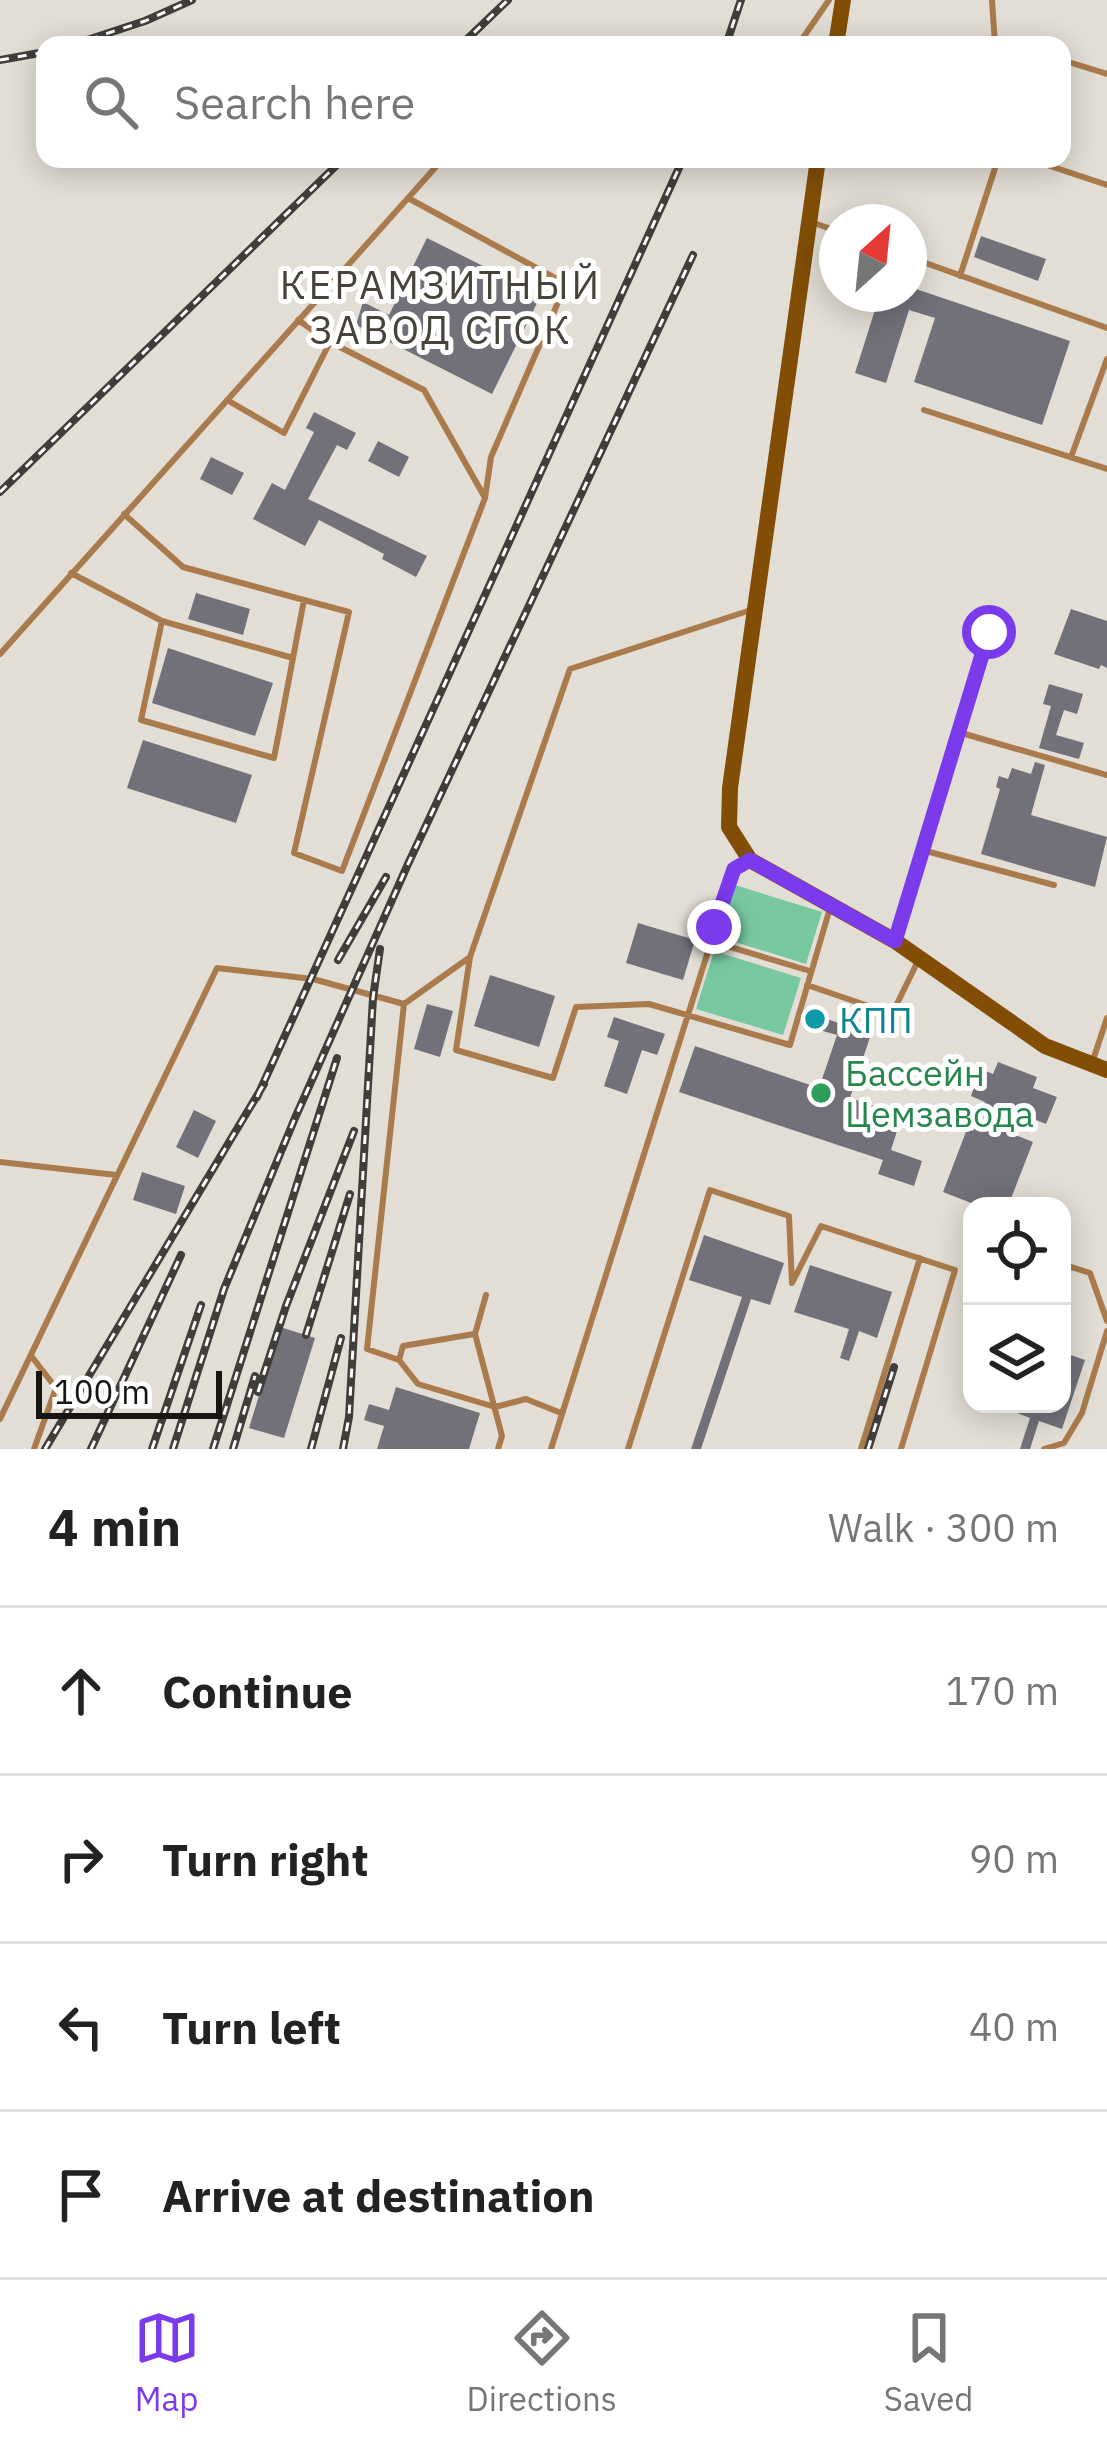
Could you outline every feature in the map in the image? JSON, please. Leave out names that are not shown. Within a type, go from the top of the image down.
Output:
[{"type":"street","points":[[837,36],[843,0]]},
{"type":"street","points":[[817,168],[730,788],[729,827],[750,860],[895,941],[1045,1046],[1099,1067]]},
{"type":"lane","points":[[805,36],[829,0]]},
{"type":"lane","points":[[992,0],[995,36]]},
{"type":"lane","points":[[1071,63],[1107,74]]},
{"type":"lane","points":[[0,654],[435,168]]},
{"type":"lane","points":[[960,276],[995,168]]},
{"type":"lane","points":[[1056,168],[1107,185]]},
{"type":"lane","points":[[124,514],[184,567],[349,612],[294,853],[342,871],[485,498],[491,457],[566,284],[408,198]]},
{"type":"lane","points":[[808,220],[819,224]]},
{"type":"lane","points":[[927,264],[1107,328]]},
{"type":"lane","points":[[298,320],[330,342],[424,390],[485,498]]},
{"type":"lane","points":[[226,400],[284,433],[330,342]]},
{"type":"lane","points":[[1071,458],[1107,359]]},
{"type":"lane","points":[[924,410],[1107,469]]},
{"type":"lane","points":[[71,573],[162,621],[293,658]]},
{"type":"lane","points":[[162,621],[141,720],[274,758],[304,600]]},
{"type":"lane","points":[[757,608],[570,669],[470,957],[456,1050],[553,1078],[576,1007],[649,1004],[790,1046],[832,903]]},
{"type":"lane","points":[[895,941],[989,632]]},
{"type":"lane","points":[[958,732],[1107,775]]},
{"type":"lane","points":[[922,850],[1054,885]]},
{"type":"lane","points":[[550,1449],[734,869],[750,860]]},
{"type":"lane","points":[[710,941],[811,972]]},
{"type":"lane","points":[[470,957],[404,1004],[367,1348],[399,1360],[418,1384],[495,1407],[526,1400],[562,1413]]},
{"type":"lane","points":[[807,985],[892,1014],[919,961]]},
{"type":"lane","points":[[0,1420],[217,968],[313,979],[404,1004]]},
{"type":"lane","points":[[1099,1067],[1107,1018]]},
{"type":"lane","points":[[0,1162],[118,1175]]},
{"type":"lane","points":[[628,1449],[710,1190],[789,1216],[792,1283],[821,1226],[955,1270],[901,1449]]},
{"type":"lane","points":[[861,1449],[920,1258]]},
{"type":"lane","points":[[1071,1267],[1090,1274],[1107,1321]]},
{"type":"lane","points":[[486,1295],[475,1334],[502,1436],[498,1449]]},
{"type":"lane","points":[[1044,1449],[1064,1443],[1082,1413],[1107,1331]]},
{"type":"lane","points":[[399,1360],[403,1346],[475,1334]]},
{"type":"lane","points":[[31,1356],[56,1388],[34,1449]]},
{"type":"green space","points":[[735,885],[822,912],[806,964],[719,937]]},
{"type":"green space","points":[[714,951],[801,978],[783,1035],[696,1009]]},
{"type":"building","points":[[981,236],[1046,259],[1038,281],[974,257]]},
{"type":"building","points":[[427,238],[541,295],[492,394],[356,325],[363,302],[389,315]]},
{"type":"building","points":[[927,293],[1070,341],[1042,425],[914,382],[935,318],[916,312],[927,312]]},
{"type":"building","points":[[874,312],[908,312],[886,383],[855,373]]},
{"type":"building","points":[[314,412],[356,433],[347,450],[337,445],[308,499],[427,556],[416,577],[382,559],[384,554],[319,520],[305,546],[253,519],[272,483],[285,490],[314,432],[306,428]]},
{"type":"building","points":[[378,441],[409,457],[399,477],[368,461]]},
{"type":"building","points":[[211,457],[244,473],[232,495],[200,479]]},
{"type":"building","points":[[196,593],[250,609],[243,635],[188,619]]},
{"type":"building","points":[[1071,609],[1107,621],[1107,668],[1054,654]]},
{"type":"building","points":[[168,648],[273,683],[255,736],[152,703]]},
{"type":"building","points":[[1049,684],[1083,694],[1077,714],[1064,710],[1056,735],[1084,743],[1079,759],[1039,748],[1051,706],[1043,704]]},
{"type":"building","points":[[143,740],[252,775],[236,823],[127,788]]},
{"type":"building","points":[[1035,762],[1045,765],[1031,815],[1107,837],[1095,887],[981,854],[1000,789],[996,787],[999,776],[1008,779],[1012,768],[1031,774]]},
{"type":"building","points":[[638,923],[695,940],[683,980],[626,963]]},
{"type":"building","points":[[490,975],[555,996],[539,1047],[474,1026]]},
{"type":"building","points":[[427,1004],[453,1011],[440,1057],[414,1049]]},
{"type":"building","points":[[809,1008],[871,1034],[850,1098],[902,1115],[891,1150],[922,1161],[914,1186],[878,1174],[883,1160],[679,1092],[695,1046],[819,1088],[837,1035],[805,1026]]},
{"type":"building","points":[[614,1017],[665,1034],[657,1055],[642,1050],[627,1094],[604,1086],[619,1041],[607,1037]]},
{"type":"building","points":[[998,1062],[1037,1077],[1033,1088],[1057,1097],[1046,1124],[1006,1108],[998,1128],[1033,1142],[1012,1197],[963,1200],[943,1192],[967,1129],[973,1131],[985,1102],[971,1096],[981,1069],[993,1074]]},
{"type":"building","points":[[194,1110],[216,1121],[198,1158],[176,1147]]},
{"type":"building","points":[[142,1172],[185,1186],[176,1214],[133,1200]]},
{"type":"building","points":[[704,1235],[784,1263],[770,1305],[751,1299],[701,1449],[691,1449],[742,1297],[689,1280]]},
{"type":"building","points":[[810,1265],[892,1292],[877,1338],[859,1331],[849,1361],[840,1358],[849,1329],[794,1312]]},
{"type":"building","points":[[280,1327],[315,1338],[284,1438],[249,1428]]},
{"type":"building","points":[[1071,1355],[1085,1360],[1071,1402]]},
{"type":"building","points":[[396,1387],[480,1413],[469,1449],[377,1449],[384,1426],[364,1420],[369,1404],[389,1410]]},
{"type":"building","points":[[1017,1413],[1067,1413],[1062,1429],[1039,1421],[1030,1449],[1020,1449],[1030,1418]]},
{"type":"railway","points":[[99,36],[192,0]]},
{"type":"railway","points":[[470,36],[508,0]]},
{"type":"railway","points":[[729,36],[741,0]]},
{"type":"railway","points":[[0,60],[36,54]]},
{"type":"railway","points":[[0,492],[334,168]]},
{"type":"railway","points":[[257,1097],[679,168]]},
{"type":"railway","points":[[173,1449],[224,1289],[295,1118],[408,864],[693,255]]},
{"type":"railway","points":[[338,960],[386,877]]},
{"type":"railway","points":[[343,1449],[349,1417],[373,998],[380,949]]},
{"type":"railway","points":[[213,1449],[337,1058]]},
{"type":"railway","points":[[45,1449],[264,1084]]},
{"type":"railway","points":[[258,1392],[354,1131]]},
{"type":"railway","points":[[306,1335],[350,1194]]},
{"type":"railway","points":[[91,1449],[181,1255]]},
{"type":"railway","points":[[152,1449],[201,1305]]},
{"type":"railway","points":[[311,1449],[341,1338]]},
{"type":"railway","points":[[868,1449],[894,1367]]},
{"type":"railway","points":[[233,1449],[255,1376]]},
{"type":"place","name":"КПП","points":[[815,1019]]},
{"type":"place","name":"Бассейн Цемзавода","points":[[821,1093]]},
{"type":"district","name":"КЕРАМЗИТНЫЙ ЗАВОД СГОК","points":[[441,306]]},
{"type":"route","points":[[714,927],[734,869],[750,860],[895,941],[989,632]]}]
